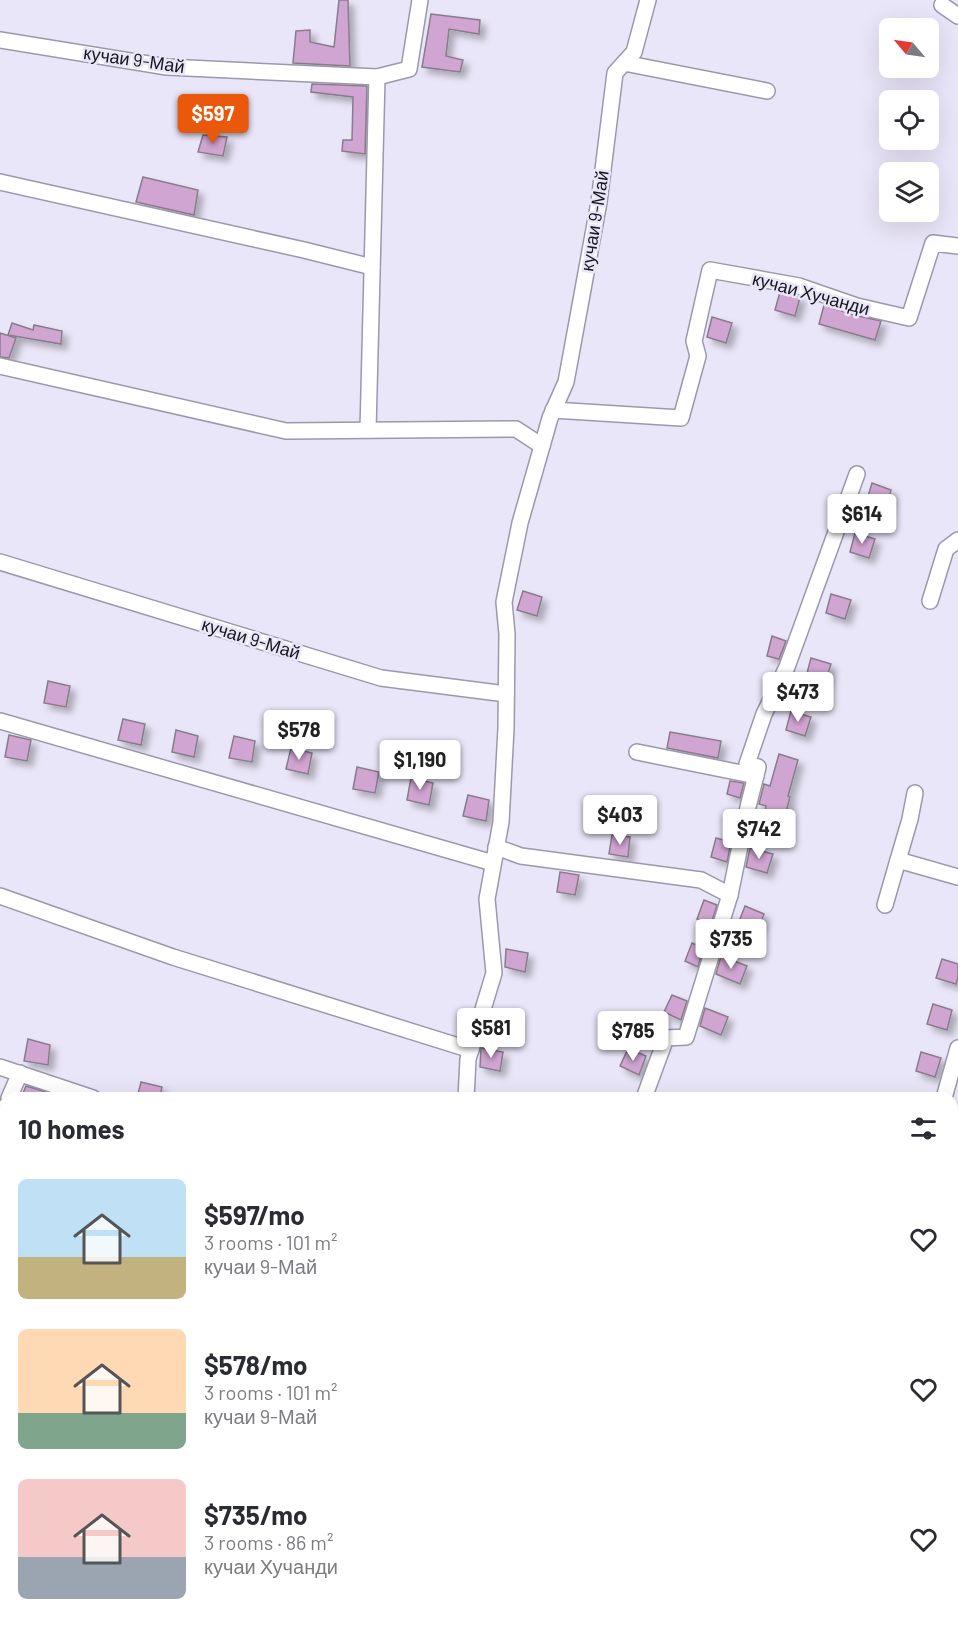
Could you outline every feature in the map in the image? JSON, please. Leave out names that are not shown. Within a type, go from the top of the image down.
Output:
[{"type":"street","name":"кучаи 9-Май","points":[[0,40],[167,67],[377,77],[409,69],[420,0]]},
{"type":"street","name":"кучаи 9-Май","points":[[466,1092],[468,1059],[494,973],[487,899],[501,822],[507,694],[507,634],[504,602],[520,523],[553,410],[566,382],[599,202],[615,73],[634,52],[648,0]]},
{"type":"street","points":[[942,5],[958,16]]},
{"type":"street","points":[[624,63],[767,91]]},
{"type":"street","points":[[368,430],[377,77]]},
{"type":"street","points":[[0,182],[372,267]]},
{"type":"street","name":"кучаи Хучанди","points":[[553,410],[681,418],[698,356],[694,341],[710,270],[799,286],[857,306],[909,318],[933,243],[958,246]]},
{"type":"street","points":[[0,366],[286,431],[516,429],[542,446]]},
{"type":"street","points":[[646,1092],[666,1038],[686,1037],[730,895],[758,767],[747,764],[764,714],[787,667],[857,474]]},
{"type":"street","points":[[930,601],[946,549],[958,540]]},
{"type":"street","name":"кучаи 9-Май","points":[[0,562],[381,678],[507,694]]},
{"type":"street","points":[[0,721],[494,863]]},
{"type":"street","points":[[637,752],[756,776]]},
{"type":"street","points":[[885,905],[910,819],[915,793]]},
{"type":"street","points":[[496,847],[521,856],[701,880],[730,895]]},
{"type":"street","points":[[898,860],[958,877]]},
{"type":"street","points":[[0,897],[173,957],[471,1050]]},
{"type":"street","points":[[946,1092],[958,1048]]},
{"type":"street","points":[[0,1067],[75,1092]]},
{"type":"street","points":[[12,1092],[20,1073]]},
{"type":"building","points":[[339,0],[348,0],[350,66],[293,63],[296,31],[310,30],[310,42],[334,47]]},
{"type":"building","points":[[431,14],[480,20],[479,34],[449,29],[446,56],[463,60],[460,72],[422,67]]},
{"type":"building","points":[[312,84],[367,86],[365,154],[342,151],[343,140],[352,140],[353,97],[311,92]]},
{"type":"building","points":[[203,135],[227,137],[223,156],[198,152]]},
{"type":"building","points":[[143,177],[198,190],[194,215],[136,202]]},
{"type":"building","points":[[780,292],[800,297],[795,316],[775,310]]},
{"type":"building","points":[[824,305],[881,321],[875,340],[819,324]]},
{"type":"building","points":[[712,317],[732,323],[726,343],[707,337]]},
{"type":"building","points":[[12,323],[33,330],[34,325],[62,331],[61,344],[8,335]]},
{"type":"building","points":[[0,333],[16,338],[9,358],[0,357]]},
{"type":"building","points":[[872,483],[891,490],[886,509],[866,503]]},
{"type":"building","points":[[855,533],[875,539],[869,558],[850,552]]},
{"type":"building","points":[[523,591],[542,597],[537,616],[517,610]]},
{"type":"building","points":[[831,594],[851,600],[845,619],[826,613]]},
{"type":"building","points":[[772,636],[786,641],[779,659],[767,656]]},
{"type":"building","points":[[811,658],[831,664],[825,683],[806,677]]},
{"type":"building","points":[[48,681],[70,686],[66,707],[44,703]]},
{"type":"building","points":[[791,711],[811,717],[805,736],[786,730]]},
{"type":"building","points":[[123,719],[145,724],[141,745],[118,740]]},
{"type":"building","points":[[176,730],[198,736],[194,757],[172,752]]},
{"type":"building","points":[[670,732],[721,741],[718,758],[667,748]]},
{"type":"building","points":[[9,735],[31,740],[27,761],[5,757]]},
{"type":"building","points":[[234,736],[255,741],[252,762],[229,758]]},
{"type":"building","points":[[291,748],[312,753],[308,774],[286,769]]},
{"type":"building","points":[[779,754],[798,760],[785,816],[765,810],[766,806],[759,804],[764,784],[770,786]]},
{"type":"building","points":[[357,767],[379,772],[375,793],[353,789]]},
{"type":"building","points":[[411,778],[433,783],[429,805],[407,800]]},
{"type":"building","points":[[730,781],[744,783],[740,798],[727,794]]},
{"type":"building","points":[[468,795],[489,800],[486,821],[463,816]]},
{"type":"building","points":[[612,835],[630,837],[628,857],[609,854]]},
{"type":"building","points":[[716,838],[731,842],[727,862],[711,857]]},
{"type":"building","points":[[750,848],[773,854],[767,873],[746,867]]},
{"type":"building","points":[[560,872],[579,875],[575,895],[557,892]]},
{"type":"building","points":[[704,900],[717,905],[711,924],[697,919]]},
{"type":"building","points":[[745,906],[764,914],[757,932],[738,924]]},
{"type":"building","points":[[692,943],[703,948],[698,967],[685,961]]},
{"type":"building","points":[[506,949],[528,953],[525,972],[505,967]]},
{"type":"building","points":[[721,956],[747,966],[740,984],[716,974]]},
{"type":"building","points":[[942,959],[958,964],[956,984],[936,978]]},
{"type":"building","points":[[672,995],[687,1001],[681,1020],[664,1012]]},
{"type":"building","points":[[933,1004],[952,1010],[947,1030],[927,1024]]},
{"type":"building","points":[[705,1008],[728,1017],[721,1035],[700,1026]]},
{"type":"building","points":[[28,1039],[50,1045],[48,1065],[24,1061]]},
{"type":"building","points":[[481,1048],[503,1052],[500,1071],[480,1067]]},
{"type":"building","points":[[628,1049],[646,1056],[639,1075],[620,1066]]},
{"type":"building","points":[[921,1052],[941,1058],[935,1077],[916,1071]]},
{"type":"building","points":[[141,1082],[162,1087],[161,1092],[138,1092]]},
{"type":"building","points":[[26,1086],[45,1092],[24,1092]]}]
